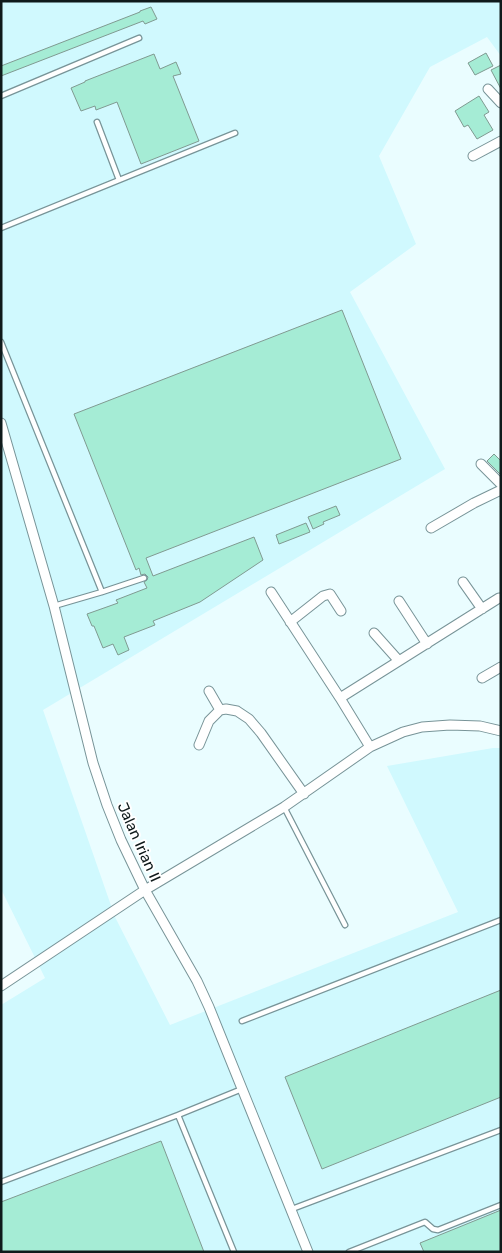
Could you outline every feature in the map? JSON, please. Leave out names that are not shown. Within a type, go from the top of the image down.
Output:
[{"type":"street","points":[[488,89],[501,103]]},
{"type":"street","points":[[474,156],[501,141]]},
{"type":"street","name":"Jalan Irian II","points":[[1,424],[54,606],[94,763],[107,805],[121,840],[145,890],[210,1007],[308,1252]]},
{"type":"street","points":[[481,464],[501,484]]},
{"type":"street","points":[[431,528],[501,490]]},
{"type":"street","points":[[463,582],[482,609]]},
{"type":"street","points":[[271,592],[370,747]]},
{"type":"street","points":[[290,622],[324,596],[330,594],[341,611]]},
{"type":"street","points":[[340,698],[501,598]]},
{"type":"street","points":[[399,601],[427,644]]},
{"type":"street","points":[[374,633],[399,661]]},
{"type":"street","points":[[482,678],[501,667]]},
{"type":"street","points":[[209,691],[220,710]]},
{"type":"street","points":[[199,745],[209,721],[220,710],[237,711],[249,719],[261,733],[304,794]]},
{"type":"street","points":[[1,986],[145,890],[284,807],[370,747],[403,732],[422,727],[450,725],[480,726],[501,731]]},
{"type":"lane","points":[[1,96],[139,38]]},
{"type":"lane","points":[[97,122],[119,180]]},
{"type":"lane","points":[[1,228],[235,133]]},
{"type":"lane","points":[[1,342],[102,592]]},
{"type":"lane","points":[[54,606],[144,578]]},
{"type":"lane","points":[[284,807],[345,925]]},
{"type":"lane","points":[[242,1022],[501,920]]},
{"type":"lane","points":[[1,1182],[242,1089]]},
{"type":"lane","points":[[178,1115],[234,1252]]},
{"type":"lane","points":[[291,1210],[501,1130]]},
{"type":"lane","points":[[349,1252],[425,1222],[435,1230],[438,1230],[501,1205]]},
{"type":"shaded area","points":[[1,1],[501,1],[501,56],[487,37],[430,67],[379,156],[416,244],[350,292],[445,469],[43,710],[115,917],[170,1025],[458,912],[387,766],[501,748],[501,1252],[1,1252],[1,1005],[45,978],[1,889]]},
{"type":"building","points":[[151,7],[157,19],[145,24],[143,21],[1,76],[1,66]]},
{"type":"building","points":[[486,53],[493,66],[475,75],[468,63]]},
{"type":"building","points":[[154,54],[160,69],[176,62],[181,74],[173,76],[199,141],[141,164],[117,102],[96,110],[95,106],[81,111],[71,88]]},
{"type":"building","points":[[501,65],[501,89],[491,70]]},
{"type":"building","points":[[479,96],[489,112],[484,115],[493,130],[477,139],[468,125],[464,127],[455,111]]},
{"type":"building","points":[[342,310],[401,459],[146,558],[153,576],[254,537],[263,560],[200,602],[153,621],[155,625],[124,637],[129,650],[118,655],[113,644],[103,648],[87,614],[118,603],[116,600],[147,588],[144,582],[148,577],[145,574],[141,575],[139,568],[136,570],[74,414]]},
{"type":"building","points":[[494,454],[501,461],[501,475],[487,461]]},
{"type":"building","points":[[336,506],[340,515],[323,522],[324,524],[313,529],[308,517]]},
{"type":"building","points":[[306,523],[310,532],[279,544],[276,535]]},
{"type":"building","points":[[501,990],[501,1097],[322,1169],[285,1077]]},
{"type":"building","points":[[161,1141],[204,1252],[1,1252],[1,1202]]},
{"type":"building","points":[[501,1210],[501,1252],[424,1252],[420,1243]]}]
